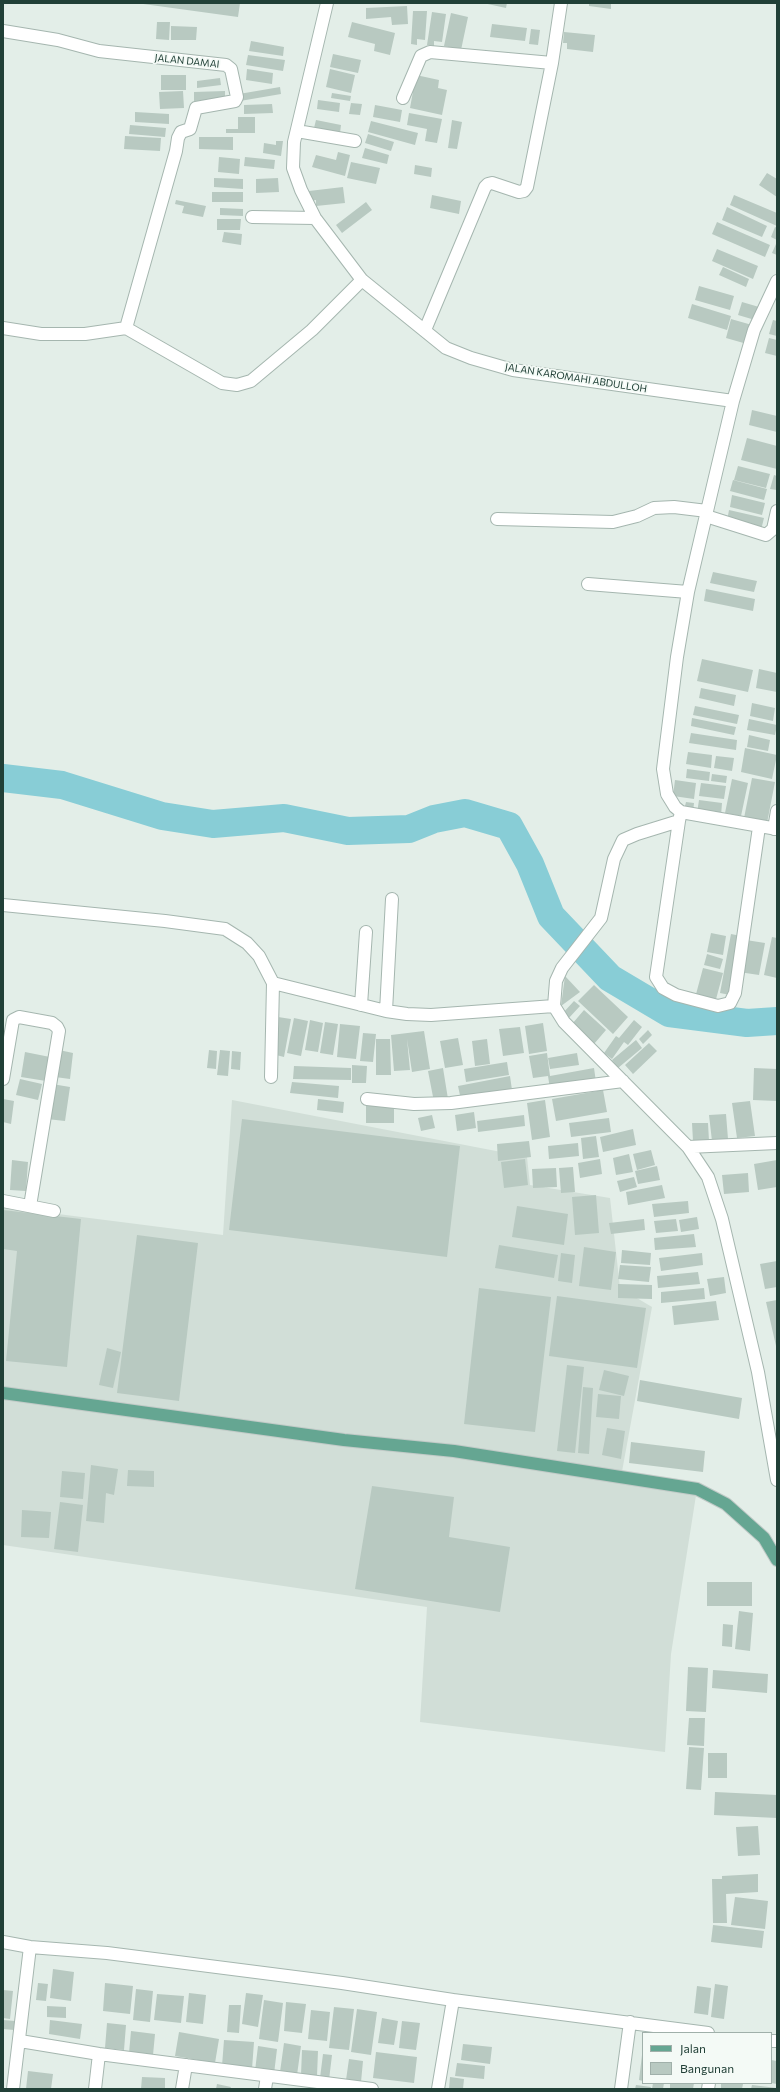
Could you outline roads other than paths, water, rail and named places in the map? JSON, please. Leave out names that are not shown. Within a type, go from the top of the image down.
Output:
[{"type":"main road","points":[[3,1393],[344,1440],[454,1452],[697,1488],[726,1504],[764,1538],[777,1560]]},
{"type":"street","name":"JALAN KAROMAHI ABDULLOH","points":[[327,3],[297,130],[293,168],[301,190],[315,218],[362,280],[446,348],[471,358],[513,370],[733,401]]},
{"type":"street","points":[[425,330],[485,187],[492,183],[519,192],[524,191],[527,187],[552,63],[561,3]]},
{"type":"street","name":"JALAN DAMAI","points":[[3,30],[58,40],[99,51],[226,65],[231,68],[237,97],[235,101],[196,108],[190,129],[181,132],[178,138],[176,151],[126,328]]},
{"type":"street","points":[[404,98],[421,56],[430,52],[552,63]]},
{"type":"street","points":[[297,130],[355,141]]},
{"type":"street","points":[[252,217],[315,218]]},
{"type":"street","points":[[3,328],[41,334],[85,334],[126,328],[222,384],[237,385],[251,381],[312,330],[362,280]]},
{"type":"street","points":[[759,826],[735,993],[730,1003],[718,1006],[676,996],[663,988],[656,977],[680,816],[667,794],[663,769],[677,657],[688,592],[733,401],[754,330],[777,281]]},
{"type":"street","points":[[497,519],[613,522],[637,516],[654,508],[674,507],[706,514],[766,535],[773,529],[777,511]]},
{"type":"street","points":[[588,584],[688,592]]},
{"type":"street","points":[[777,811],[776,829],[680,816],[624,840],[614,859],[601,918],[585,941],[562,968],[556,981],[554,1006],[564,1022],[688,1147],[708,1177],[722,1219],[758,1372],[777,1480]]},
{"type":"street","points":[[386,1011],[392,899]]},
{"type":"street","points":[[3,905],[165,921],[225,929],[247,943],[259,956],[273,983],[270,1077]]},
{"type":"street","points":[[361,1005],[366,932]]},
{"type":"street","points":[[273,983],[386,1011],[407,1014],[431,1015],[554,1006]]},
{"type":"street","points":[[3,1079],[13,1020],[19,1017],[52,1023],[57,1027],[59,1031],[30,1206]]},
{"type":"street","points":[[367,1099],[414,1104],[451,1103],[623,1081]]},
{"type":"street","points":[[688,1147],[777,1143]]},
{"type":"street","points":[[3,1201],[54,1211]]},
{"type":"street","points":[[3,1942],[107,1953],[342,1983],[452,2000],[701,2032]]},
{"type":"street","points":[[13,2089],[20,2041],[30,1946]]},
{"type":"street","points":[[438,2089],[452,2000]]},
{"type":"street","points":[[621,2089],[630,2022]]},
{"type":"street","points":[[20,2041],[99,2054],[350,2088],[372,2089]]},
{"type":"street","points":[[95,2089],[99,2054]]},
{"type":"street","points":[[182,2089],[186,2065]]},
{"type":"street","points":[[265,2089],[267,2076]]},
{"type":"waterway","points":[[3,778],[62,785],[162,816],[213,824],[284,818],[348,831],[409,829],[434,819],[465,813],[509,826],[530,864],[551,916],[610,978],[669,1013],[747,1023],[777,1021]]}]
